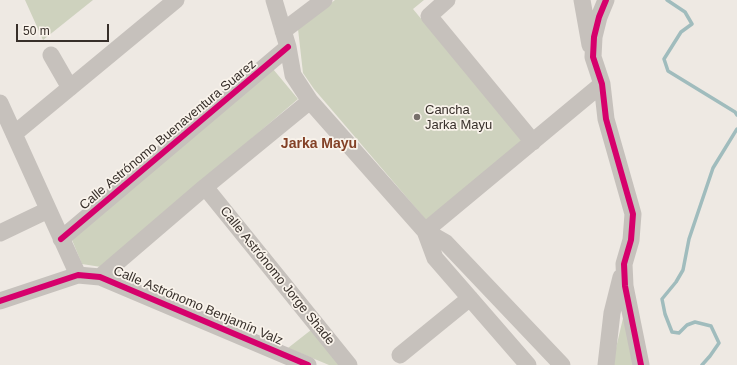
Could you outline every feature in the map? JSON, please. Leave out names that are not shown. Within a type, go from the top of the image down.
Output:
[{"type":"street","points":[[14,134],[176,0]]},
{"type":"street","points":[[274,0],[288,47],[293,75],[310,102],[425,231],[446,243],[562,365]]},
{"type":"street","points":[[283,31],[324,0]]},
{"type":"street","points":[[447,0],[429,16],[533,142]]},
{"type":"street","points":[[582,0],[593,57],[602,84],[606,119],[632,214],[631,240],[612,313],[606,365]]},
{"type":"street","points":[[593,57],[594,38],[599,17],[606,0]]},
{"type":"street","name":"Calle Astrónomo Buenaventura Suarez","points":[[61,239],[288,47]]},
{"type":"street","points":[[51,55],[70,88]]},
{"type":"street","points":[[425,231],[602,84]]},
{"type":"street","points":[[100,277],[205,187],[310,102]]},
{"type":"street","points":[[0,103],[78,275],[0,301]]},
{"type":"street","name":"Calle Astrónomo Jorge Shade","points":[[205,187],[349,365]]},
{"type":"street","points":[[0,233],[48,210]]},
{"type":"street","points":[[425,231],[435,258],[528,365]]},
{"type":"street","points":[[624,264],[625,286],[641,365]]},
{"type":"street","name":"Calle Astrónomo Benjamín Valz","points":[[78,275],[100,277],[308,365]]},
{"type":"street","points":[[400,355],[470,298]]},
{"type":"green space","points":[[25,0],[93,0],[43,40]]},
{"type":"green space","points":[[335,0],[424,0],[413,9],[522,141],[426,220],[314,89],[303,73],[298,29]]},
{"type":"green space","points":[[273,69],[298,99],[101,267],[82,264],[72,240]]},
{"type":"green space","points":[[628,297],[636,365],[612,365]]},
{"type":"green space","points":[[311,330],[339,365],[329,365],[288,348]]},
{"type":"waterway","points":[[667,0],[685,12],[692,24],[681,32],[664,59],[668,71],[735,112],[737,115]]},
{"type":"waterway","points":[[702,365],[719,343],[711,326],[695,322],[687,325],[679,333],[672,332],[665,314],[662,299],[676,282],[683,270],[689,239],[713,168],[737,129]]},
{"type":"cycle path","points":[[606,0],[599,17],[594,37],[593,57],[602,84],[606,119],[633,214],[631,240],[624,264],[625,286],[641,365]]},
{"type":"cycle path","points":[[61,239],[288,47]]},
{"type":"cycle path","points":[[0,301],[78,275],[100,277],[308,365]]},
{"type":"place","name":"Cancha Jarka Mayu","points":[[417,117]]},
{"type":"district","name":"Jarka Mayu","points":[[319,144]]}]
